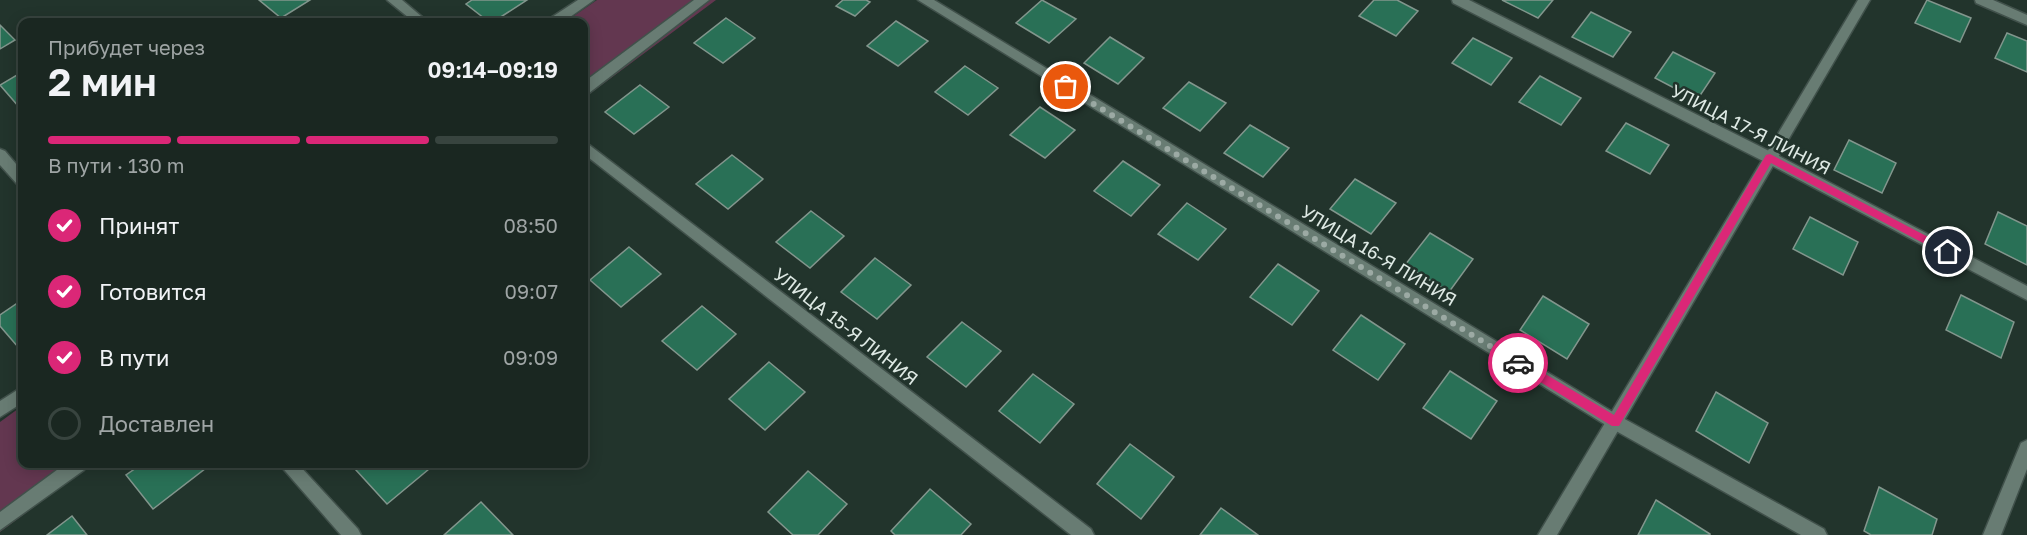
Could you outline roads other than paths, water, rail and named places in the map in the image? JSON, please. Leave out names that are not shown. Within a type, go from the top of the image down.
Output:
[{"type":"street","points":[[393,0],[417,18]]},
{"type":"street","points":[[560,18],[588,0]]},
{"type":"street","points":[[588,86],[703,0]]},
{"type":"street","name":"УЛИЦА 16-Я ЛИНИЯ","points":[[924,0],[1615,422],[1818,535]]},
{"type":"street","name":"УЛИЦА 17-Я ЛИНИЯ","points":[[1458,0],[1770,158],[2027,293]]},
{"type":"street","points":[[1547,535],[1864,0]]},
{"type":"street","points":[[1981,0],[2027,20]]},
{"type":"street","name":"УЛИЦА 15-Я ЛИНИЯ","points":[[588,150],[1085,535]]},
{"type":"street","points":[[0,155],[18,175]]},
{"type":"street","points":[[0,410],[18,397]]},
{"type":"street","points":[[1992,535],[2027,448]]},
{"type":"street","points":[[0,522],[73,468]]},
{"type":"street","points":[[291,468],[352,535]]}]
